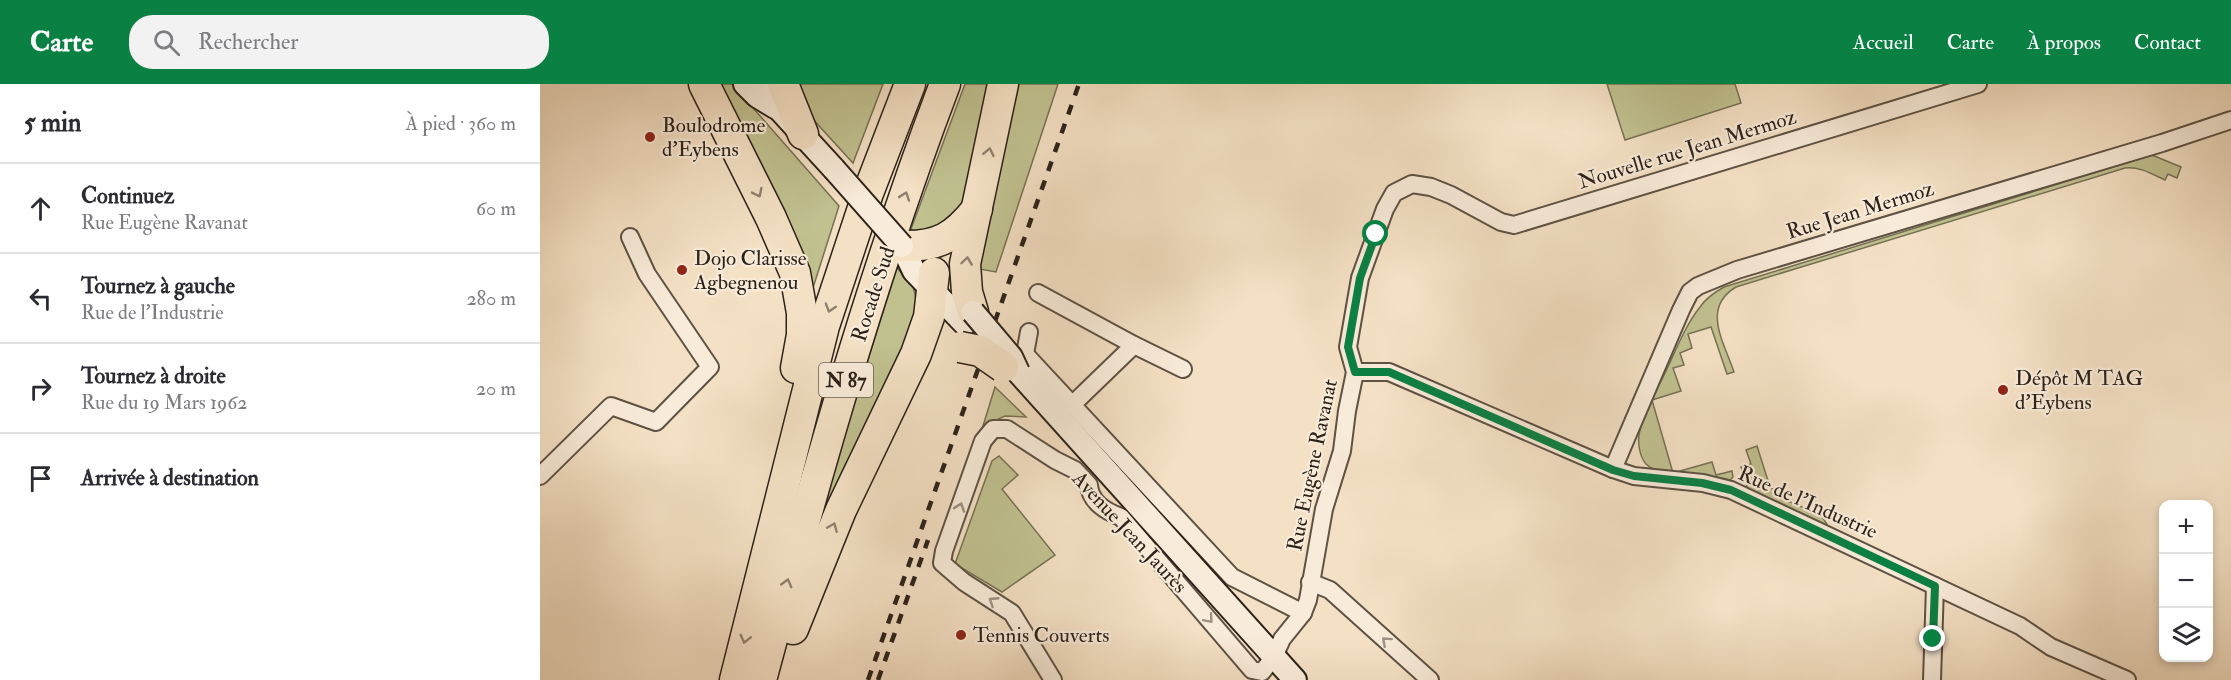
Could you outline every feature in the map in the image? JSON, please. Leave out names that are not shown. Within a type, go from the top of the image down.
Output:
[{"type":"highway","points":[[704,84],[785,249],[798,280],[801,303],[802,334],[756,598]]},
{"type":"highway","points":[[847,252],[894,84]]},
{"type":"highway","name":"Rocade Sud","points":[[735,680],[824,326],[847,252],[910,84]]},
{"type":"highway","name":"Rocade Sud","points":[[761,680],[812,492],[855,347],[945,84]]},
{"type":"highway","points":[[1003,84],[965,264],[966,328],[980,351],[1011,370]]},
{"type":"highway","points":[[781,97],[803,134]]},
{"type":"highway","points":[[902,246],[929,245],[939,242],[960,229],[977,209]]},
{"type":"highway","points":[[776,680],[803,600],[841,510],[904,380],[929,317],[933,282]]},
{"type":"highway","points":[[904,380],[927,357],[966,328]]},
{"type":"main road","points":[[745,84],[758,96],[781,97]]},
{"type":"main road","points":[[765,84],[781,97]]},
{"type":"main road","points":[[803,134],[902,246],[920,258],[933,282],[966,328]]},
{"type":"main road","name":"Avenue Jean Jaurès","points":[[1011,370],[1295,680]]},
{"type":"street","name":"Nouvelle rue Jean Mermoz","points":[[1412,184],[1431,187],[1502,222],[1514,225],[1978,84]]},
{"type":"street","name":"Rue Jean Mermoz","points":[[1613,470],[1681,310],[1690,292],[1698,286],[1737,270],[2163,143],[2231,120]]},
{"type":"street","name":"Rue Eugène Ravanat","points":[[1274,657],[1282,639],[1303,613],[1308,600],[1324,509],[1342,451],[1355,372],[1348,347],[1360,278],[1385,209],[1394,193],[1412,184]]},
{"type":"street","points":[[540,476],[611,406],[656,422],[710,367],[647,274],[630,237]]},
{"type":"street","points":[[1038,293],[1183,369]]},
{"type":"street","points":[[1029,332],[1025,354],[1232,577],[1303,613]]},
{"type":"street","points":[[1073,404],[1134,345]]},
{"type":"street","name":"Rue de l'Industrie","points":[[1355,372],[1389,372],[1613,470],[1634,476],[1702,483],[1731,490],[2020,626],[2051,647],[2127,680]]},
{"type":"street","name":"Avenue Jean Jaurès","points":[[1053,680],[1012,614],[964,582],[942,563],[944,551],[983,441],[993,429],[1008,429],[1055,460],[1075,470],[1089,485],[1089,494],[1105,511],[1121,517],[1252,670],[1262,672],[1274,657]]},
{"type":"street","points":[[1310,582],[1330,590],[1430,680]]},
{"type":"street","points":[[1932,680],[1935,586]]},
{"type":"green space","points":[[709,84],[732,84],[839,206],[812,291]]},
{"type":"green space","points":[[796,84],[883,84],[853,163],[810,116]]},
{"type":"green space","points":[[965,84],[997,84],[966,207],[922,238],[911,229]]},
{"type":"green space","points":[[1014,84],[1058,84],[996,272],[979,269]]},
{"type":"green space","points":[[1607,84],[1735,84],[1741,103],[1625,140]]},
{"type":"green space","points":[[2152,155],[2181,167],[2177,178],[2168,174],[2165,180],[2140,169],[2125,168],[1736,287],[1725,295],[1717,315],[1721,337],[1734,372],[1727,374],[1711,327],[1688,334],[1692,348],[1680,353],[1684,365],[1673,368],[1681,391],[1652,400],[1673,473],[1712,462],[1716,475],[1732,471],[1733,477],[1730,480],[1673,474],[1653,469],[1644,461],[1639,448],[1639,434],[1648,408],[1681,338],[1695,314],[1705,301],[1724,287]]},
{"type":"green space","points":[[897,268],[913,286],[917,303],[912,338],[790,606]]},
{"type":"green space","points":[[995,387],[1026,417],[1005,416],[983,426]]},
{"type":"green space","points":[[1757,446],[1770,487],[1788,501],[1821,515],[1830,529],[1748,490],[1741,467],[1751,464],[1746,450]]},
{"type":"green space","points":[[999,456],[1018,475],[1002,489],[1055,555],[1002,592],[955,564],[992,461]]},
{"type":"railway","points":[[868,680],[1079,84]]},
{"type":"railway","points":[[878,680],[928,540]]},
{"type":"place","name":"Boulodrome d'Eybens","points":[[650,137]]},
{"type":"place","name":"Dojo Clarisse Agbegnenou","points":[[682,270]]},
{"type":"place","name":"Dépôt M TAG d'Eybens","points":[[2003,390]]},
{"type":"place","name":"Tennis Couverts","points":[[961,635]]},
{"type":"route","points":[[1376,234],[1360,278],[1348,347],[1355,372],[1389,372],[1613,470],[1634,476],[1702,483],[1731,490],[1935,586],[1933,639]]}]
